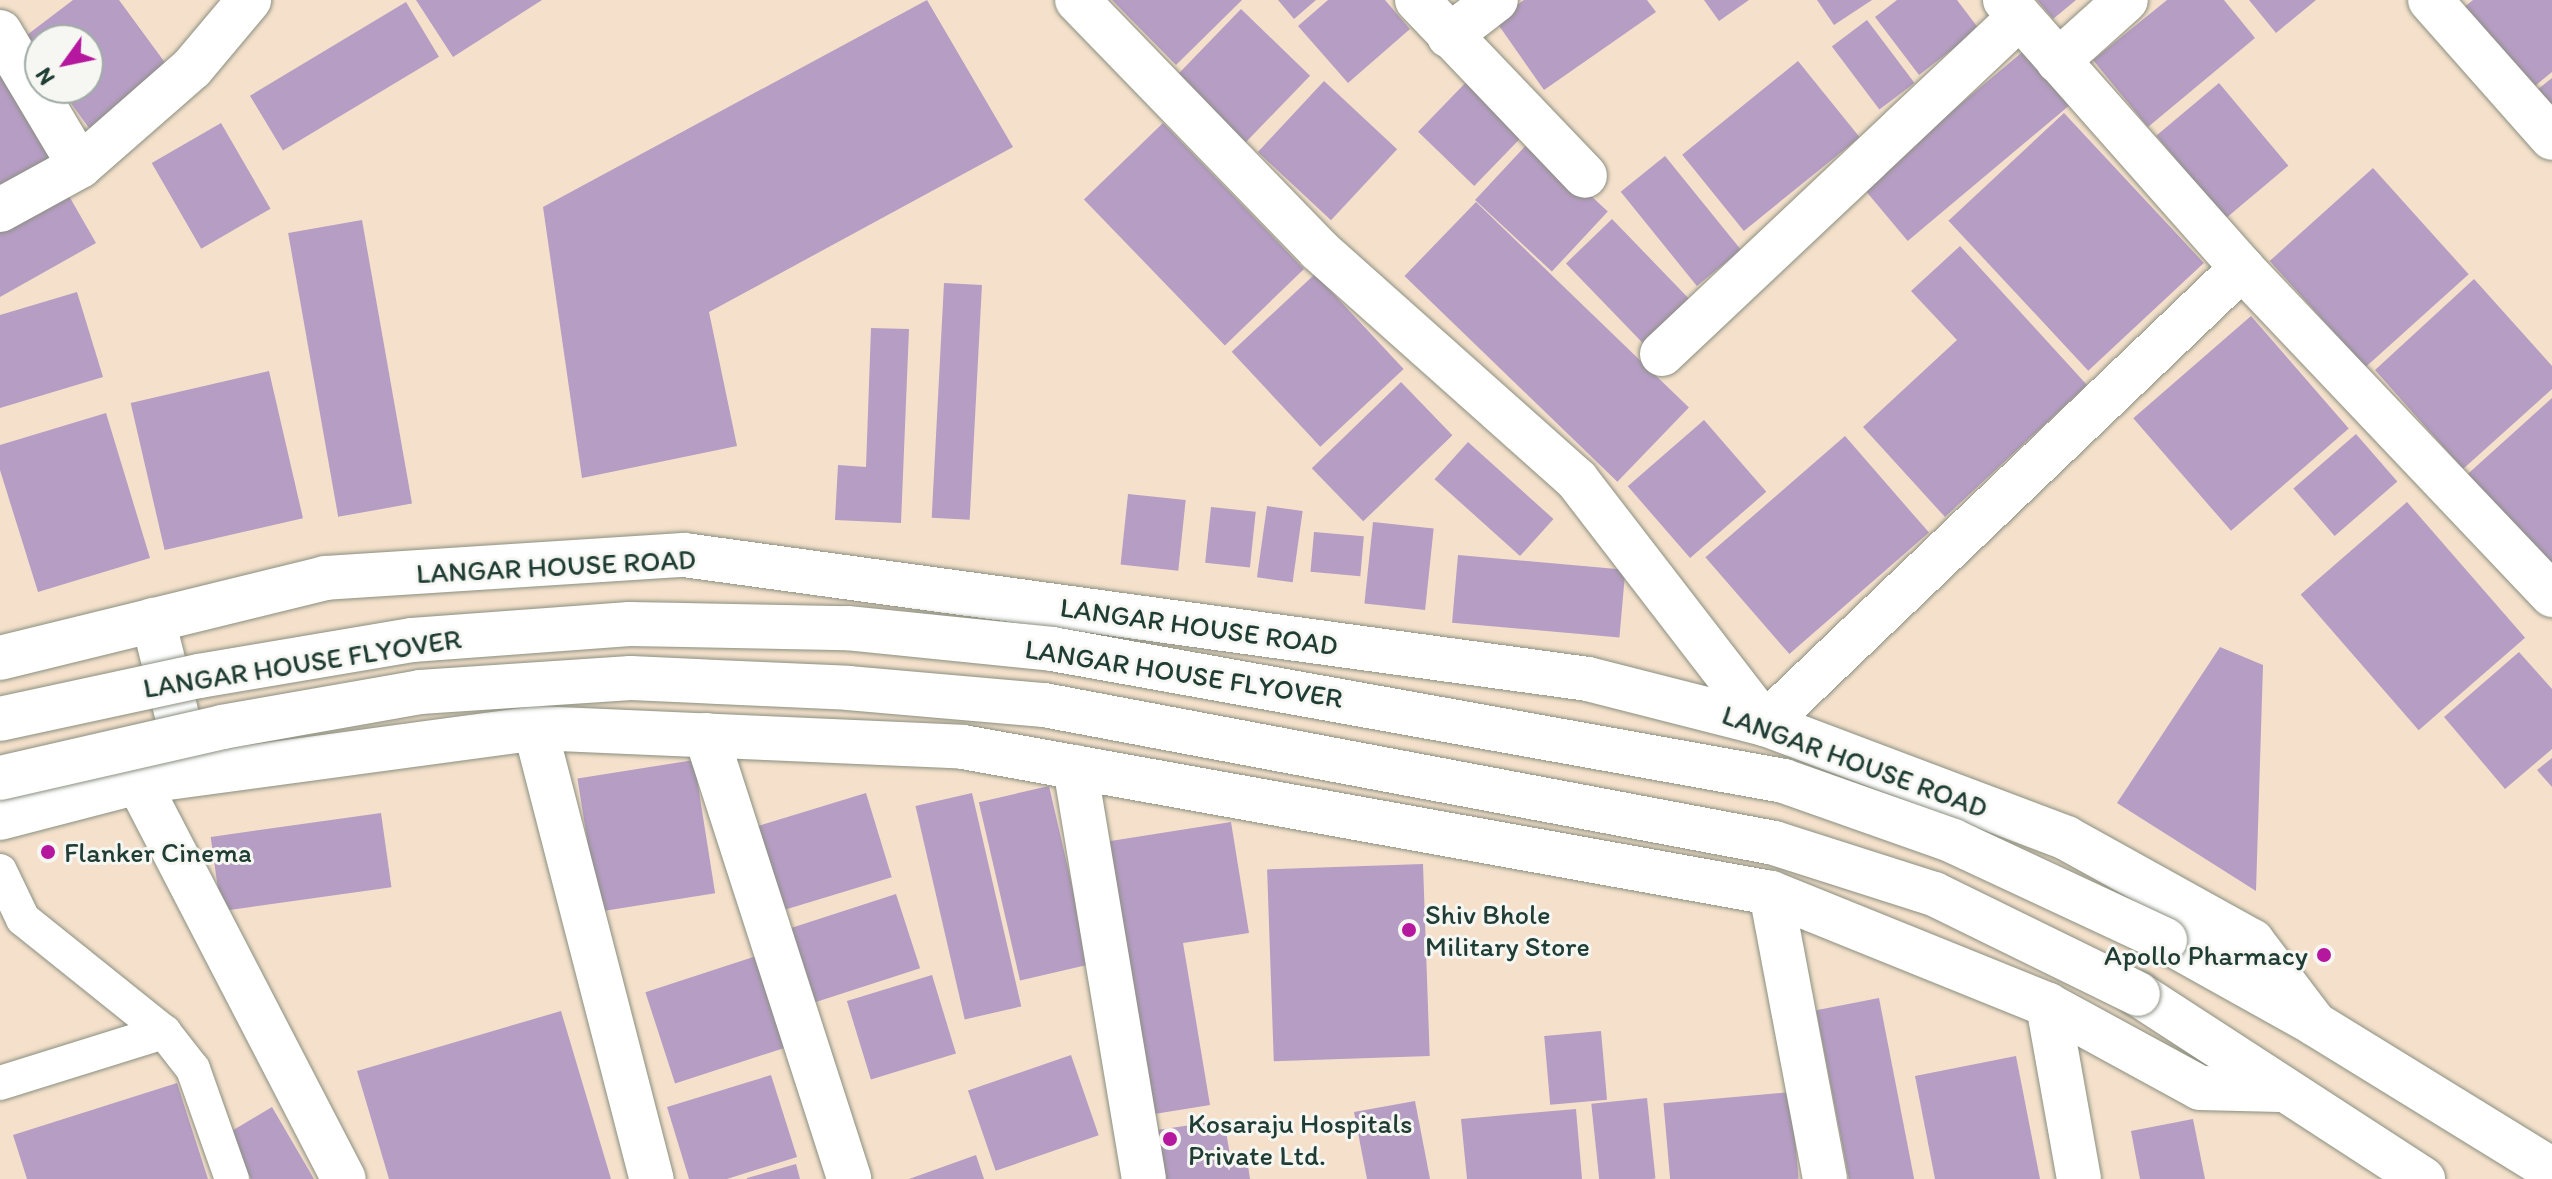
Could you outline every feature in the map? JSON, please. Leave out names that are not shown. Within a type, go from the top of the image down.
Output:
[{"type":"main road","points":[[0,210],[80,166],[192,68],[249,0]]},
{"type":"main road","points":[[1077,0],[1319,250],[1577,480],[1765,724],[2242,268]]},
{"type":"main road","points":[[1417,0],[1585,176]]},
{"type":"main road","points":[[1449,36],[1496,0]]},
{"type":"main road","points":[[2058,61],[2126,0]]},
{"type":"main road","points":[[2430,0],[2552,138]]},
{"type":"main road","points":[[1662,354],[2012,9],[2242,268],[2552,595]]},
{"type":"main road","points":[[0,32],[80,166]]},
{"type":"main road","name":"LANGAR HOUSE ROAD","points":[[2,651],[153,620],[325,578],[684,555],[1588,679],[1765,724],[2066,838],[2252,941],[2315,1024]]},
{"type":"main road","points":[[153,620],[192,773]]},
{"type":"main road","name":"LANGAR HOUSE FLYOVER","points":[[0,719],[199,676],[412,640],[614,625],[847,628],[1052,649],[1784,781],[1953,841],[2165,940],[2315,1024],[2552,1170]]},
{"type":"main road","name":"LANGAR HOUSE FLYOVER","points":[[0,778],[222,727],[420,692],[631,678],[848,688],[1044,705],[1774,843],[1934,894],[2138,994],[2280,1090],[2423,1179]]},
{"type":"main road","points":[[535,728],[652,1179]]},
{"type":"main road","points":[[0,818],[138,782],[535,728],[963,747],[1771,893],[2048,1005],[2200,1088],[2280,1090]]},
{"type":"main road","points":[[706,735],[849,1179]]},
{"type":"main road","points":[[1075,767],[1144,1179]]},
{"type":"main road","points":[[138,782],[344,1179]]},
{"type":"main road","points":[[1771,893],[1825,1179]]},
{"type":"main road","points":[[2048,1005],[2079,1179]]},
{"type":"lane","points":[[0,871],[23,919],[164,1032],[193,1069],[232,1179]]},
{"type":"lane","points":[[0,1083],[164,1032]]},
{"type":"building","points":[[73,0],[119,0],[177,79],[97,139],[72,104],[104,104],[104,24],[41,24]]},
{"type":"building","points":[[416,0],[542,0],[453,57]]},
{"type":"building","points":[[927,0],[1013,147],[709,312],[737,446],[582,478],[543,207]]},
{"type":"building","points":[[1112,0],[1242,0],[1176,65]]},
{"type":"building","points":[[1278,0],[1316,0],[1294,19]]},
{"type":"building","points":[[1328,0],[1385,0],[1410,29],[1348,83],[1298,26]]},
{"type":"building","points":[[1524,0],[1647,0],[1656,12],[1544,90],[1495,20]]},
{"type":"building","points":[[1704,0],[1749,0],[1719,21]]},
{"type":"building","points":[[1817,0],[1872,0],[1834,25]]},
{"type":"building","points":[[1897,0],[1957,0],[1979,29],[1919,75],[1875,17]]},
{"type":"building","points":[[2037,0],[2076,0],[2053,19]]},
{"type":"building","points":[[2167,0],[2224,0],[2255,38],[2148,127],[2093,60]]},
{"type":"building","points":[[2249,0],[2316,0],[2276,33]]},
{"type":"building","points":[[2473,0],[2552,0],[2552,72],[2525,94],[2457,13]]},
{"type":"building","points":[[406,2],[439,57],[283,151],[250,96]]},
{"type":"building","points":[[1241,9],[1310,76],[1242,146],[1173,79]]},
{"type":"building","points":[[1867,20],[1915,83],[1879,110],[1832,46]]},
{"type":"building","points":[[2026,49],[2072,103],[1908,241],[1862,187]]},
{"type":"building","points":[[1798,61],[1860,137],[1744,231],[1682,155]]},
{"type":"building","points":[[0,62],[61,170],[0,204]]},
{"type":"building","points":[[1473,75],[1529,129],[1474,186],[1418,132]]},
{"type":"building","points":[[2552,78],[2552,108],[2537,90]]},
{"type":"building","points":[[1324,81],[1397,149],[1331,220],[1258,152]]},
{"type":"building","points":[[2219,83],[2288,166],[2226,218],[2156,136]]},
{"type":"building","points":[[2064,113],[2204,263],[2088,371],[1948,221]]},
{"type":"building","points":[[221,123],[270,209],[201,249],[152,163]]},
{"type":"building","points":[[1163,123],[1304,269],[1225,345],[1084,199]]},
{"type":"building","points":[[1531,140],[1608,212],[1552,272],[1475,200]]},
{"type":"building","points":[[1665,156],[1741,250],[1697,286],[1621,192]]},
{"type":"building","points":[[2373,168],[2469,274],[2365,367],[2270,261]]},
{"type":"building","points":[[65,189],[96,243],[0,297],[0,226]]},
{"type":"building","points":[[1476,202],[1689,408],[1617,482],[1404,276]]},
{"type":"building","points":[[1612,219],[1692,302],[1646,346],[1566,263]]},
{"type":"building","points":[[362,220],[412,504],[338,517],[288,233]]},
{"type":"building","points":[[1960,246],[2087,385],[1945,517],[1863,427],[1957,340],[1911,291]]},
{"type":"building","points":[[1315,274],[1404,369],[1320,447],[1232,352]]},
{"type":"building","points":[[2474,279],[2552,366],[2552,389],[2463,469],[2375,370]]},
{"type":"building","points":[[944,283],[982,285],[970,520],[932,518]]},
{"type":"building","points":[[77,292],[103,377],[0,408],[0,315]]},
{"type":"building","points":[[2251,316],[2349,428],[2231,531],[2133,418]]},
{"type":"building","points":[[871,328],[909,329],[901,523],[835,520],[838,465],[866,467]]},
{"type":"building","points":[[269,371],[303,518],[165,550],[131,403]]},
{"type":"building","points":[[1401,382],[1452,435],[1363,521],[1312,468]]},
{"type":"building","points":[[2552,398],[2552,583],[2460,481]]},
{"type":"building","points":[[106,413],[150,558],[38,592],[0,470],[0,445]]},
{"type":"building","points":[[1704,420],[1766,492],[1690,558],[1628,486]]},
{"type":"building","points":[[2356,434],[2397,482],[2335,536],[2293,488]]},
{"type":"building","points":[[1845,436],[1929,533],[1789,654],[1705,557]]},
{"type":"building","points":[[1468,442],[1553,519],[1520,556],[1435,479]]},
{"type":"building","points":[[1128,494],[1186,500],[1178,571],[1121,565]]},
{"type":"building","points":[[2407,502],[2525,638],[2419,730],[2301,595]]},
{"type":"building","points":[[1267,506],[1303,511],[1293,582],[1257,577]]},
{"type":"building","points":[[1211,507],[1256,512],[1250,567],[1205,563]]},
{"type":"building","points":[[1373,522],[1434,528],[1425,610],[1364,604]]},
{"type":"building","points":[[1314,532],[1364,536],[1360,576],[1311,572]]},
{"type":"building","points":[[1458,555],[1625,570],[1619,637],[1452,623]]},
{"type":"building","points":[[2220,647],[2263,665],[2256,891],[2117,803]]},
{"type":"building","points":[[2519,652],[2552,689],[2552,749],[2505,789],[2444,717]]},
{"type":"building","points":[[2552,758],[2552,787],[2537,770]]},
{"type":"building","points":[[694,760],[715,893],[599,912],[577,778]]},
{"type":"building","points":[[1049,786],[1090,964],[1020,981],[979,802]]},
{"type":"building","points":[[866,793],[892,877],[768,915],[743,831]]},
{"type":"building","points":[[972,793],[1021,1006],[965,1019],[915,806]]},
{"type":"building","points":[[381,813],[391,887],[221,911],[211,837]]},
{"type":"building","points":[[1231,822],[1249,933],[1183,943],[1210,1105],[1142,1116],[1098,843]]},
{"type":"building","points":[[1423,864],[1430,1056],[1274,1061],[1267,869]]},
{"type":"building","points":[[896,894],[920,968],[806,1005],[782,931]]},
{"type":"building","points":[[769,952],[799,1043],[675,1083],[645,992]]},
{"type":"building","points":[[932,975],[956,1053],[871,1079],[847,1001]]},
{"type":"building","points":[[1879,998],[1914,1179],[1849,1179],[1816,1010]]},
{"type":"building","points":[[561,1011],[611,1179],[389,1179],[357,1071]]},
{"type":"building","points":[[1601,1031],[1607,1100],[1550,1105],[1544,1036]]},
{"type":"building","points":[[1071,1055],[1099,1135],[996,1171],[968,1090]]},
{"type":"building","points":[[2016,1056],[2040,1179],[1935,1179],[1915,1076]]},
{"type":"building","points":[[771,1075],[797,1157],[727,1179],[689,1179],[667,1107]]},
{"type":"building","points":[[177,1083],[208,1179],[27,1179],[13,1135]]},
{"type":"building","points":[[1791,1092],[1799,1179],[1670,1179],[1663,1103]]},
{"type":"building","points":[[1647,1098],[1655,1179],[1599,1179],[1591,1104]]},
{"type":"building","points":[[1415,1101],[1430,1179],[1367,1179],[1354,1112]]},
{"type":"building","points":[[272,1107],[314,1179],[251,1179],[225,1135]]},
{"type":"building","points":[[1576,1109],[1582,1179],[1467,1179],[1461,1119]]},
{"type":"building","points":[[2193,1119],[2205,1179],[2140,1179],[2131,1131]]},
{"type":"building","points":[[1224,1120],[1230,1155],[1246,1152],[1250,1179],[1151,1179],[1144,1132]]},
{"type":"building","points":[[976,1155],[984,1179],[909,1179]]},
{"type":"building","points":[[796,1164],[800,1179],[747,1179],[747,1178]]},
{"type":"place","name":"Flanker Cinema","points":[[48,852]]},
{"type":"place","name":"Shiv Bhole Military Store","points":[[1409,930]]},
{"type":"place","name":"Apollo Pharmacy","points":[[2324,955]]},
{"type":"place","name":"Kosaraju Hospitals Private Ltd.","points":[[1170,1139]]}]
